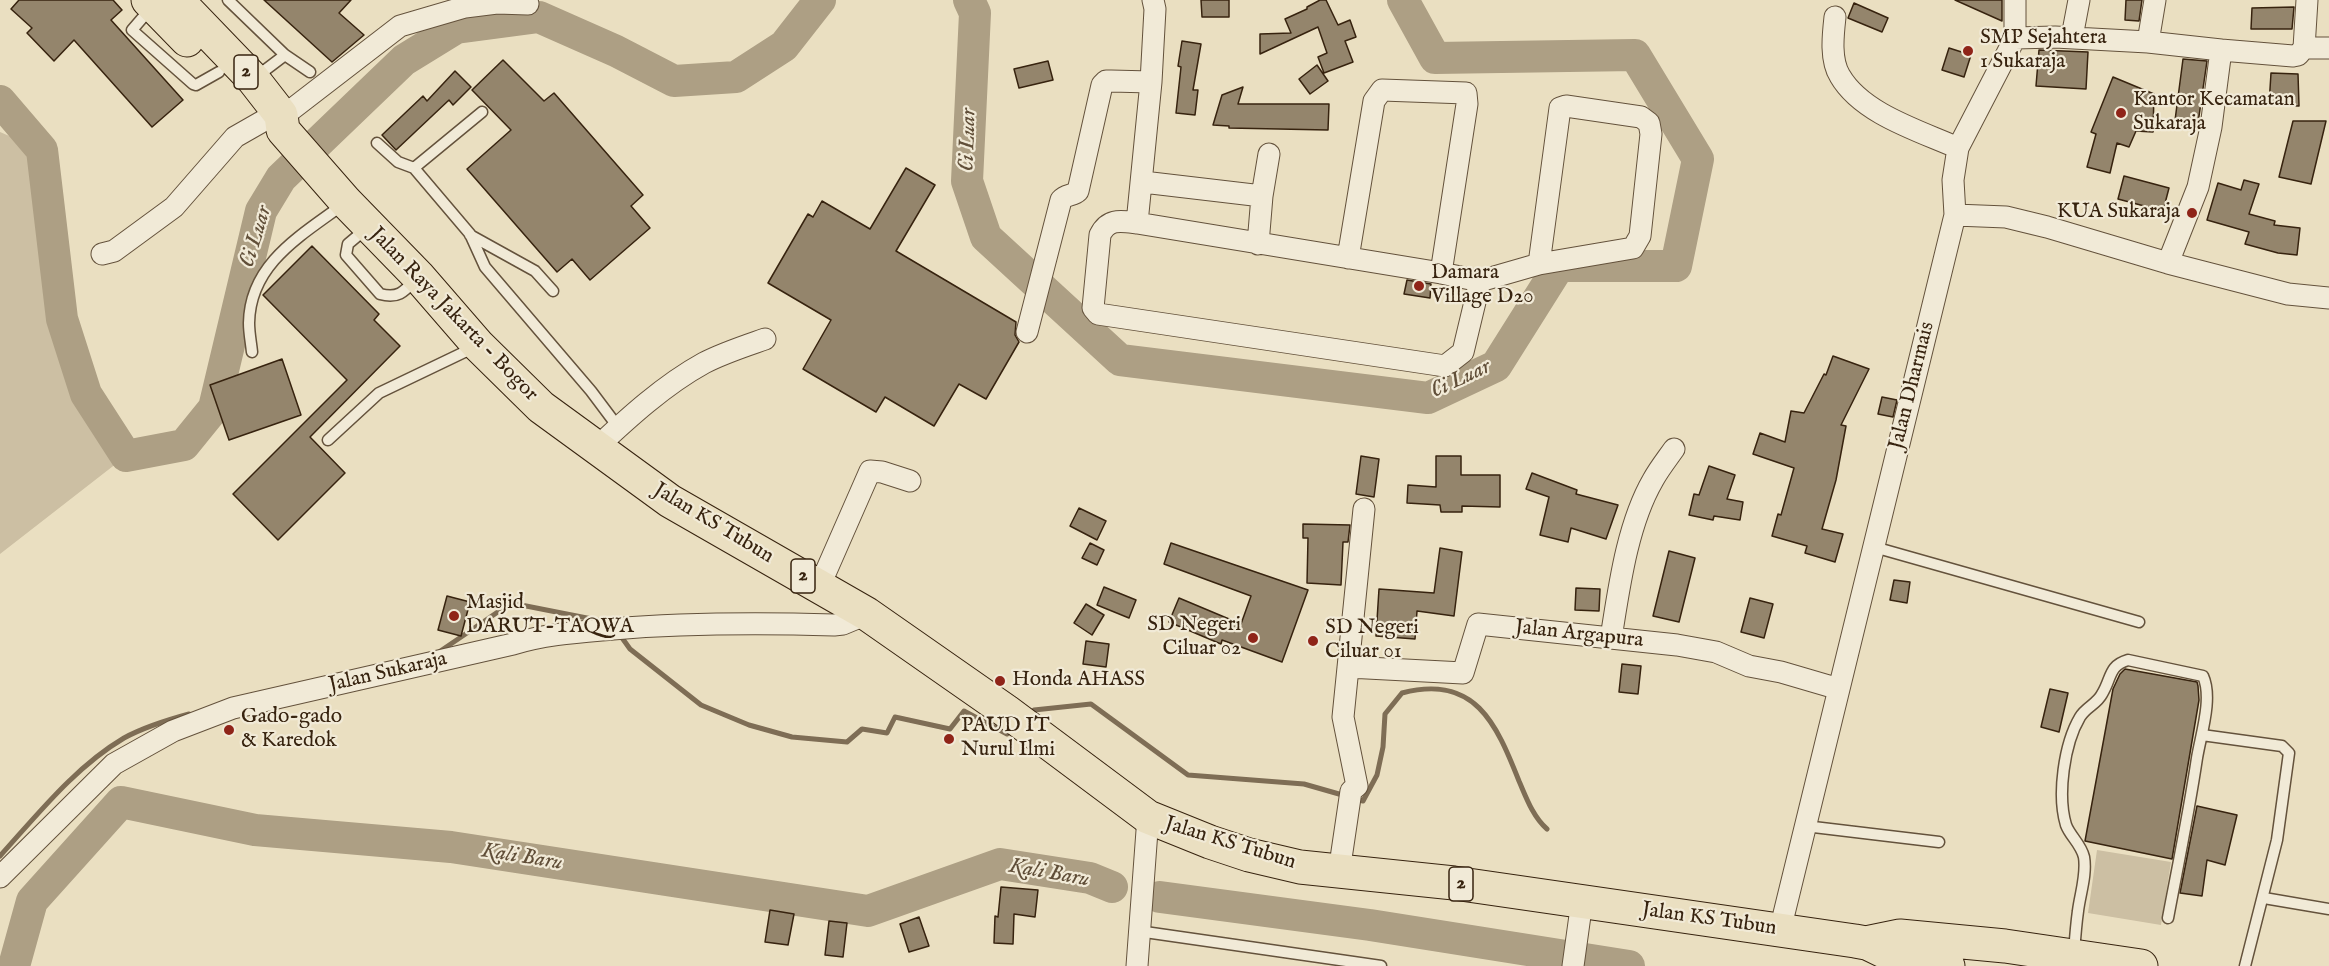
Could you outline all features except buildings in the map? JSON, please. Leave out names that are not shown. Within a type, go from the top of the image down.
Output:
[{"type":"highway","name":"2","points":[[159,2],[219,72],[278,125]]},
{"type":"highway","name":"2","points":[[159,2],[253,79],[278,125]]},
{"type":"highway","name":"Jalan Raya Jakarta - Bogor","points":[[278,125],[368,226],[419,277],[478,345],[541,407],[607,438]]},
{"type":"highway","name":"Jalan KS Tubun","points":[[607,438],[670,501],[867,614],[1006,711],[1148,818],[1249,855],[1300,867],[1454,883],[1581,911],[1780,930],[1866,942]]},
{"type":"highway","name":"2","points":[[1866,942],[1900,936],[2005,946],[2141,966]]},
{"type":"highway","name":"2","points":[[1866,942],[1900,958],[1948,966]]},
{"type":"street","points":[[1137,223],[1143,182],[1151,82],[1155,9],[1153,0]]},
{"type":"street","points":[[2015,0],[2015,38],[2072,37],[2293,56],[2298,55],[2304,48],[2307,0]]},
{"type":"street","points":[[2072,37],[2079,0]]},
{"type":"street","points":[[2148,42],[2155,0]]},
{"type":"street","points":[[102,254],[114,251],[174,207],[235,137],[278,125],[291,110],[400,26],[465,7],[497,3],[528,4]]},
{"type":"street","points":[[1835,16],[1833,42],[1839,75],[1853,93],[1872,109],[1958,148]]},
{"type":"street","name":"Jalan Dharmais","points":[[1780,930],[1954,215],[1953,180],[1958,148],[2015,38]]},
{"type":"street","points":[[2304,48],[2329,48]]},
{"type":"street","points":[[2168,263],[2198,187],[2211,127],[2221,50]]},
{"type":"street","points":[[1027,332],[1061,200],[1078,191],[1102,86],[1106,81],[1151,82]]},
{"type":"street","points":[[1348,258],[1374,101],[1379,92],[1382,90],[1466,93],[1467,104],[1441,273]]},
{"type":"street","points":[[1480,281],[1463,352],[1445,366],[1098,314],[1093,308],[1100,235],[1103,227],[1114,220],[1480,281],[1539,264],[1633,248],[1640,236],[1651,134],[1648,123],[1641,117],[1566,106],[1560,108],[1539,264]]},
{"type":"street","points":[[1258,244],[1262,196],[1269,154]]},
{"type":"street","points":[[1143,182],[1262,196]]},
{"type":"street","points":[[1954,215],[2006,217],[2288,294],[2329,298]]},
{"type":"street","points":[[607,438],[662,391],[702,364],[765,339]]},
{"type":"street","points":[[1611,638],[1620,583],[1639,513],[1652,481],[1674,449]]},
{"type":"street","points":[[819,585],[870,471],[882,472],[910,481]]},
{"type":"street","points":[[1338,872],[1351,791],[1357,786],[1343,717],[1364,509]]},
{"type":"street","name":"Jalan Sukaraja","points":[[0,877],[114,764],[173,731],[233,708],[513,644],[534,637],[634,627],[730,624],[834,625],[843,624],[867,614]]},
{"type":"street","name":"Jalan Argapura","points":[[1348,667],[1463,673],[1478,624],[1677,645],[1716,652],[1749,666],[1781,672],[1839,689]]},
{"type":"street","points":[[1137,966],[1148,818]]},
{"type":"street","points":[[1574,965],[1581,911]]},
{"type":"lane","points":[[228,0],[285,55],[310,72]]},
{"type":"lane","points":[[253,79],[285,55]]},
{"type":"lane","points":[[414,168],[482,112]]},
{"type":"lane","points":[[377,143],[398,162],[414,168],[470,234],[484,267],[591,391],[607,438]]},
{"type":"lane","points":[[252,351],[249,323],[253,298],[269,264],[289,244],[346,202]]},
{"type":"lane","points":[[470,234],[535,271],[553,291]]},
{"type":"lane","points":[[328,440],[379,393],[478,345]]},
{"type":"lane","points":[[1874,547],[2139,622]]},
{"type":"lane","points":[[2074,956],[2077,914],[2084,875],[2084,856],[2067,827],[2063,807],[2063,779],[2068,750],[2080,717],[2103,694],[2118,663],[2128,660],[2203,676],[2207,686],[2202,735],[2168,918]]},
{"type":"lane","points":[[2202,735],[2282,746],[2289,753],[2283,811],[2264,898],[2245,966]]},
{"type":"lane","points":[[1805,826],[1939,842]]},
{"type":"lane","points":[[2264,898],[2329,909]]},
{"type":"lane","points":[[1138,932],[1357,965],[1381,966]]},
{"type":"shaded area","points":[[0,132],[42,150],[55,277],[126,456],[0,554]]},
{"type":"shaded area","points":[[2097,850],[2171,862],[2161,925],[2088,913]]},
{"type":"waterway","name":"Ci Luar","points":[[0,101],[42,150],[62,319],[86,394],[126,456],[184,445],[214,408],[261,211],[281,178],[404,60],[456,28],[539,17],[616,51],[674,81],[736,77],[784,46],[820,0]]},
{"type":"waterway","name":"Ci Luar","points":[[969,0],[975,13],[967,181],[986,237],[1120,360],[1428,398],[1496,366],[1559,266],[1676,266],[1698,159],[1635,55],[1435,58],[1403,0]]},
{"type":"waterway","points":[[439,652],[511,603],[602,621]]},
{"type":"waterway","points":[[620,635],[630,649],[701,705],[749,725],[792,737],[847,742],[862,729],[887,733],[895,717],[950,729],[964,711],[1007,734],[1013,729]]},
{"type":"waterway","points":[[1355,799],[1363,801],[1377,775],[1383,747],[1385,714],[1402,693],[1427,689],[1448,691],[1465,697],[1479,708],[1491,723],[1501,740],[1530,806],[1547,829]]},
{"type":"waterway","points":[[1029,715],[1034,710],[1091,704],[1188,775],[1304,784],[1346,796]]},
{"type":"waterway","points":[[0,856],[58,792],[106,750],[140,730],[189,714]]},
{"type":"waterway","name":"Kali Baru","points":[[14,966],[32,901],[121,802],[255,830],[451,847],[868,911],[1000,864],[1090,878],[1112,887]]},
{"type":"waterway","name":"Kali Baru","points":[[1160,897],[1370,925],[1629,966]]},
{"type":"place","name":"SMP Sejahtera 1 Sukaraja","points":[[1968,51]]},
{"type":"place","name":"Kantor Kecamatan Sukaraja","points":[[2121,113]]},
{"type":"place","name":"KUA Sukaraja","points":[[2192,213]]},
{"type":"place","name":"Damara Village D20","points":[[1419,286]]},
{"type":"place","name":"Masjid DARUT-TAQWA","points":[[454,616]]},
{"type":"place","name":"SD Negeri Ciluar 02","points":[[1253,638]]},
{"type":"place","name":"SD Negeri Ciluar 01","points":[[1313,641]]},
{"type":"place","name":"Honda AHASS","points":[[1000,681]]},
{"type":"place","name":"Gado-gado & Karedok","points":[[229,730]]},
{"type":"place","name":"PAUD IT Nurul Ilmi","points":[[949,739]]}]
